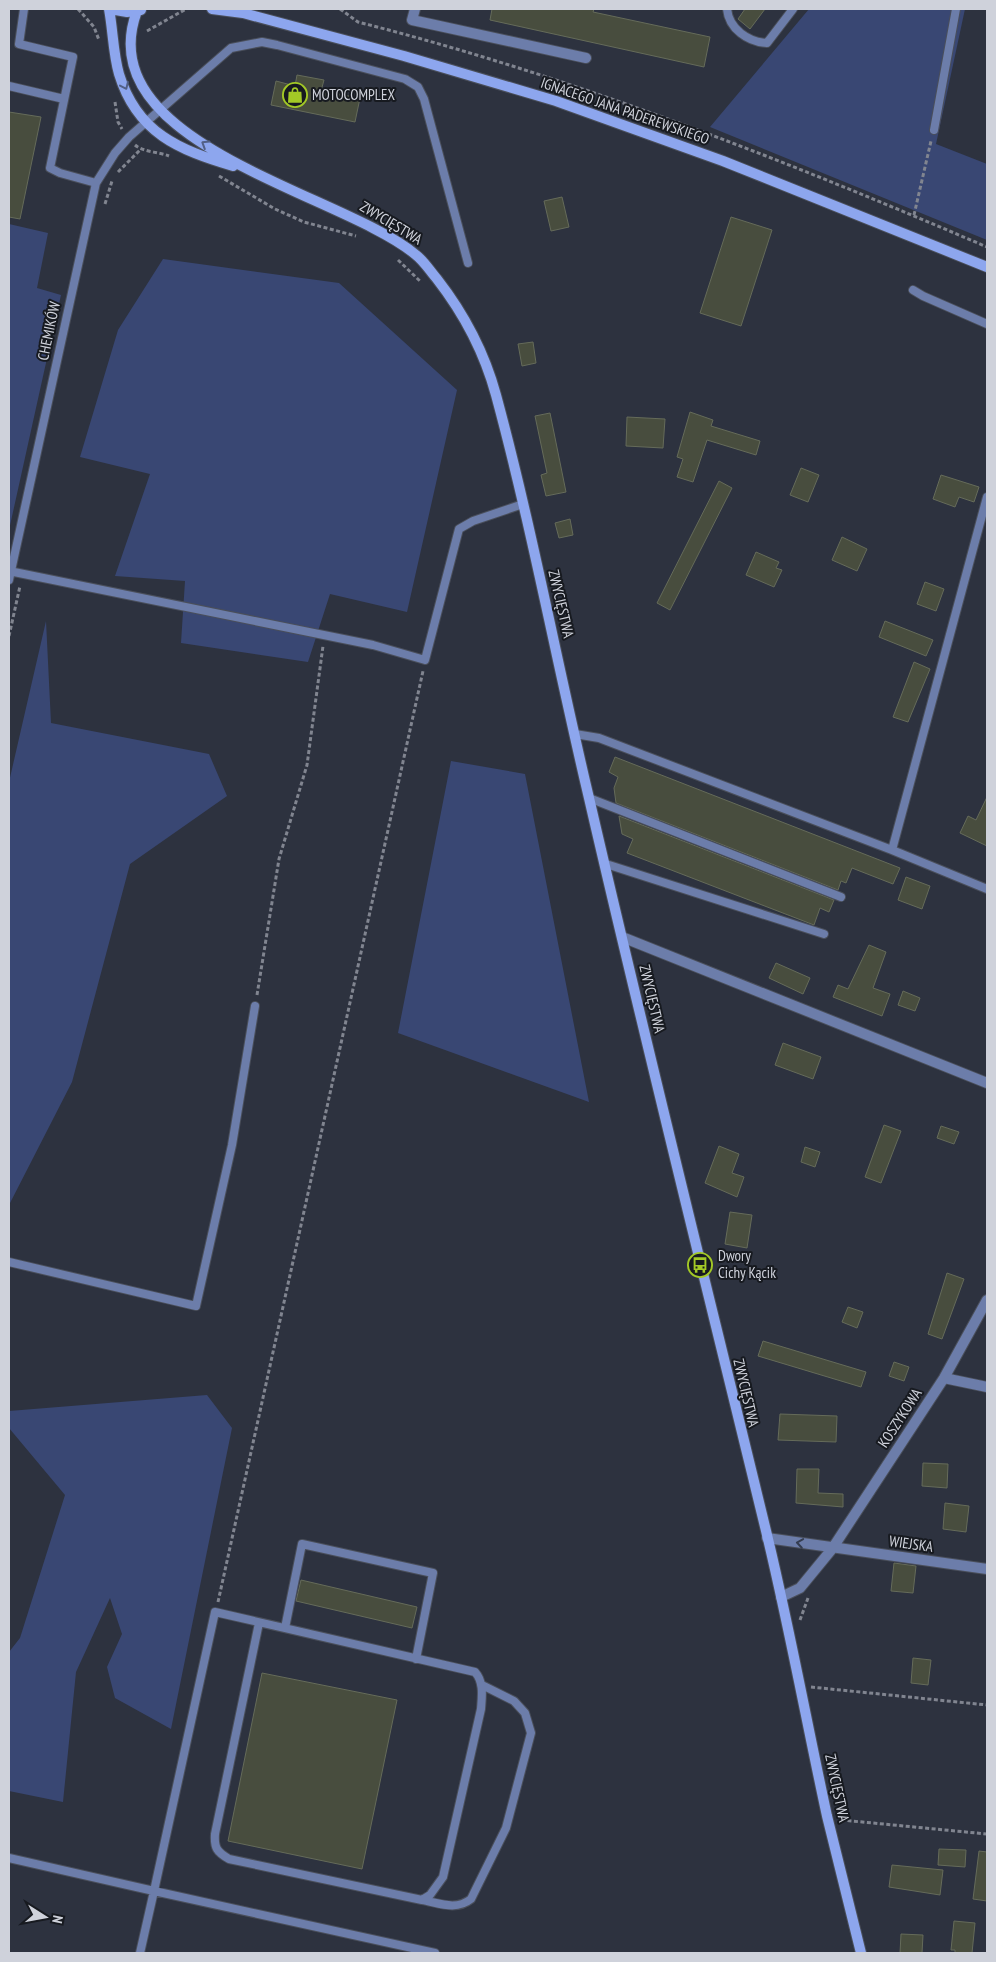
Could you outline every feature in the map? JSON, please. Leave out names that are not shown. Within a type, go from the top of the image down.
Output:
[{"type":"street","points":[[110,9],[127,12],[140,10]]},
{"type":"street","name":"ZWYCIĘSTWA","points":[[110,9],[120,75],[146,122],[176,146],[194,155],[246,170],[357,219],[418,256],[465,317],[482,353],[495,391],[523,504],[589,798],[781,1598],[828,1818],[861,1953]]},
{"type":"street","name":"IGNACEGO JANA PADEREWSKIEGO","points":[[212,9],[238,11],[404,56],[564,104],[741,168],[987,267]]},
{"type":"street","points":[[415,9],[412,20],[586,58]]},
{"type":"street","name":"ZWYCIĘSTWA","points":[[140,10],[132,25],[131,38],[134,66],[142,87],[161,111],[185,132],[246,170]]},
{"type":"street","points":[[622,937],[987,1083]]},
{"type":"street","name":"KOSZYKOWA","points":[[781,1598],[800,1588],[832,1549],[944,1378],[987,1300]]},
{"type":"street","points":[[944,1378],[987,1387]]},
{"type":"street","points":[[767,1538],[832,1549]]},
{"type":"street","name":"WIEJSKA","points":[[832,1549],[987,1569]]},
{"type":"lane","points":[[24,9],[18,44],[73,57],[50,168],[60,173],[96,183]]},
{"type":"lane","points":[[727,9],[736,29],[753,42],[767,42],[793,9]]},
{"type":"lane","points":[[934,130],[956,9]]},
{"type":"lane","name":"CHEMIKÓW","points":[[9,580],[96,183],[115,152],[146,122],[161,111],[231,48],[262,42],[277,44],[405,79],[418,87],[424,99],[468,263]]},
{"type":"lane","points":[[9,86],[64,99]]},
{"type":"lane","points":[[913,290],[987,324]]},
{"type":"lane","points":[[892,850],[987,497]]},
{"type":"lane","points":[[10,571],[373,645],[425,660],[459,529],[523,504]]},
{"type":"lane","points":[[575,734],[599,738],[892,850],[987,889]]},
{"type":"lane","points":[[589,798],[841,897]]},
{"type":"lane","points":[[606,864],[824,934]]},
{"type":"lane","points":[[9,1262],[196,1306],[232,1145],[255,1006]]},
{"type":"lane","points":[[285,1628],[302,1544],[433,1573],[416,1659]]},
{"type":"lane","points":[[140,1953],[215,1612],[475,1672],[482,1685],[481,1708],[443,1877],[430,1895],[422,1900]]},
{"type":"lane","points":[[259,1622],[214,1834],[214,1844],[217,1852],[228,1859],[452,1906],[463,1905],[471,1899],[506,1828],[530,1733],[525,1713],[514,1702],[482,1685]]},
{"type":"lane","points":[[9,1858],[435,1953]]},
{"type":"path","points":[[78,9],[94,27],[98,39]]},
{"type":"path","points":[[144,33],[186,9]]},
{"type":"path","points":[[340,9],[358,22],[548,76],[699,130],[987,246]]},
{"type":"path","points":[[914,215],[934,130]]},
{"type":"path","points":[[134,144],[140,150],[158,152],[176,160]]},
{"type":"path","points":[[210,173],[274,209],[304,222],[358,237]]},
{"type":"path","points":[[390,255],[427,289]]},
{"type":"path","points":[[255,1006],[279,859],[307,765],[324,635]]},
{"type":"path","points":[[215,1612],[425,660]]},
{"type":"path","points":[[798,1627],[815,1587],[806,1581]]},
{"type":"path","points":[[809,1679],[814,1697]]},
{"type":"path","points":[[801,1686],[987,1705]]},
{"type":"path","points":[[841,1810],[845,1830]]},
{"type":"path","points":[[828,1818],[987,1834]]},
{"type":"shaded area","points":[[809,9],[965,9],[936,144],[987,164],[987,240],[710,127]]},
{"type":"shaded area","points":[[9,224],[48,233],[37,288],[61,295],[9,530]]},
{"type":"shaded area","points":[[163,259],[339,283],[457,390],[407,612],[330,594],[308,662],[181,643],[185,581],[115,576],[150,474],[80,457],[118,330]]},
{"type":"shaded area","points":[[46,621],[51,723],[209,754],[227,796],[130,864],[72,1082],[9,1205],[9,782]]},
{"type":"shaded area","points":[[451,761],[525,774],[589,1102],[398,1033]]},
{"type":"shaded area","points":[[207,1395],[232,1428],[171,1729],[115,1698],[107,1667],[122,1634],[110,1598],[76,1672],[63,1802],[9,1791],[9,1652],[20,1638],[65,1495],[9,1428],[9,1411]]},
{"type":"building","points":[[492,9],[594,9],[593,12],[710,37],[704,67],[490,20]]},
{"type":"building","points":[[745,9],[765,9],[750,29],[738,19]]},
{"type":"building","points":[[297,75],[324,80],[321,91],[360,98],[355,122],[271,105],[276,81],[295,86]]},
{"type":"building","points":[[9,112],[41,117],[20,219],[9,217]]},
{"type":"building","points":[[562,197],[569,227],[551,231],[544,201]]},
{"type":"building","points":[[731,217],[772,230],[741,326],[700,313]]},
{"type":"building","points":[[533,342],[536,363],[522,366],[518,344]]},
{"type":"building","points":[[690,412],[713,420],[711,426],[760,441],[756,455],[707,440],[693,482],[677,477],[683,459],[677,457]]},
{"type":"building","points":[[550,413],[566,492],[546,496],[541,475],[547,473],[535,416]]},
{"type":"building","points":[[627,417],[665,419],[663,448],[626,446]]},
{"type":"building","points":[[801,468],[819,475],[808,502],[790,495]]},
{"type":"building","points":[[941,475],[979,487],[974,502],[959,497],[955,507],[933,499]]},
{"type":"building","points":[[719,481],[732,488],[670,610],[657,603]]},
{"type":"building","points":[[570,519],[573,535],[559,538],[555,523]]},
{"type":"building","points":[[842,537],[867,549],[857,571],[832,560]]},
{"type":"building","points":[[756,552],[779,562],[776,568],[782,570],[774,587],[746,575]]},
{"type":"building","points":[[925,582],[944,589],[936,611],[917,604]]},
{"type":"building","points":[[885,621],[933,640],[926,656],[879,637]]},
{"type":"building","points":[[914,662],[930,669],[908,722],[893,717]]},
{"type":"building","points":[[615,757],[900,868],[893,884],[852,868],[846,883],[841,881],[838,890],[616,803],[614,788],[618,777],[609,772]]},
{"type":"building","points":[[987,797],[987,846],[960,833],[968,816],[976,820]]},
{"type":"building","points":[[619,816],[834,900],[829,912],[820,908],[814,925],[627,853],[633,839],[622,834]]},
{"type":"building","points":[[906,877],[930,886],[922,909],[898,900]]},
{"type":"building","points":[[869,945],[886,952],[873,988],[890,994],[882,1016],[833,997],[838,985],[848,989]]},
{"type":"building","points":[[776,963],[810,978],[803,994],[769,978]]},
{"type":"building","points":[[903,991],[920,998],[915,1011],[898,1005]]},
{"type":"building","points":[[783,1043],[821,1057],[813,1079],[775,1065]]},
{"type":"building","points":[[884,1125],[901,1131],[881,1183],[865,1177]]},
{"type":"building","points":[[941,1126],[959,1132],[954,1144],[937,1138]]},
{"type":"building","points":[[719,1146],[739,1154],[732,1173],[744,1177],[737,1197],[705,1183]]},
{"type":"building","points":[[805,1147],[820,1152],[815,1167],[801,1162]]},
{"type":"building","points":[[730,1212],[752,1215],[747,1248],[725,1244]]},
{"type":"building","points":[[947,1273],[964,1279],[942,1339],[928,1334]]},
{"type":"building","points":[[848,1307],[863,1312],[857,1328],[842,1322]]},
{"type":"building","points":[[763,1341],[866,1372],[861,1387],[758,1356]]},
{"type":"building","points":[[894,1362],[909,1367],[904,1381],[889,1376]]},
{"type":"building","points":[[780,1414],[837,1416],[836,1442],[778,1440]]},
{"type":"building","points":[[923,1463],[948,1464],[947,1488],[922,1486]]},
{"type":"building","points":[[797,1469],[819,1469],[818,1493],[843,1494],[843,1507],[796,1503]]},
{"type":"building","points":[[945,1503],[969,1506],[966,1532],[943,1529]]},
{"type":"building","points":[[894,1563],[916,1566],[913,1593],[891,1591]]},
{"type":"building","points":[[301,1580],[417,1607],[412,1628],[296,1601]]},
{"type":"building","points":[[913,1658],[931,1660],[928,1685],[911,1683]]},
{"type":"building","points":[[262,1673],[397,1700],[362,1869],[228,1841]]},
{"type":"building","points":[[939,1849],[966,1850],[965,1867],[938,1865]]},
{"type":"building","points":[[979,1851],[987,1852],[987,1901],[973,1899]]},
{"type":"building","points":[[892,1865],[943,1870],[940,1895],[889,1887]]},
{"type":"building","points":[[954,1921],[975,1923],[972,1953],[955,1953],[955,1950],[951,1950]]},
{"type":"building","points":[[901,1934],[923,1935],[922,1953],[900,1953]]},
{"type":"place","name":"MOTOCOMPLEX","points":[[295,95]]},
{"type":"place","name":"Dwory Cichy Kącik","points":[[700,1265]]}]
